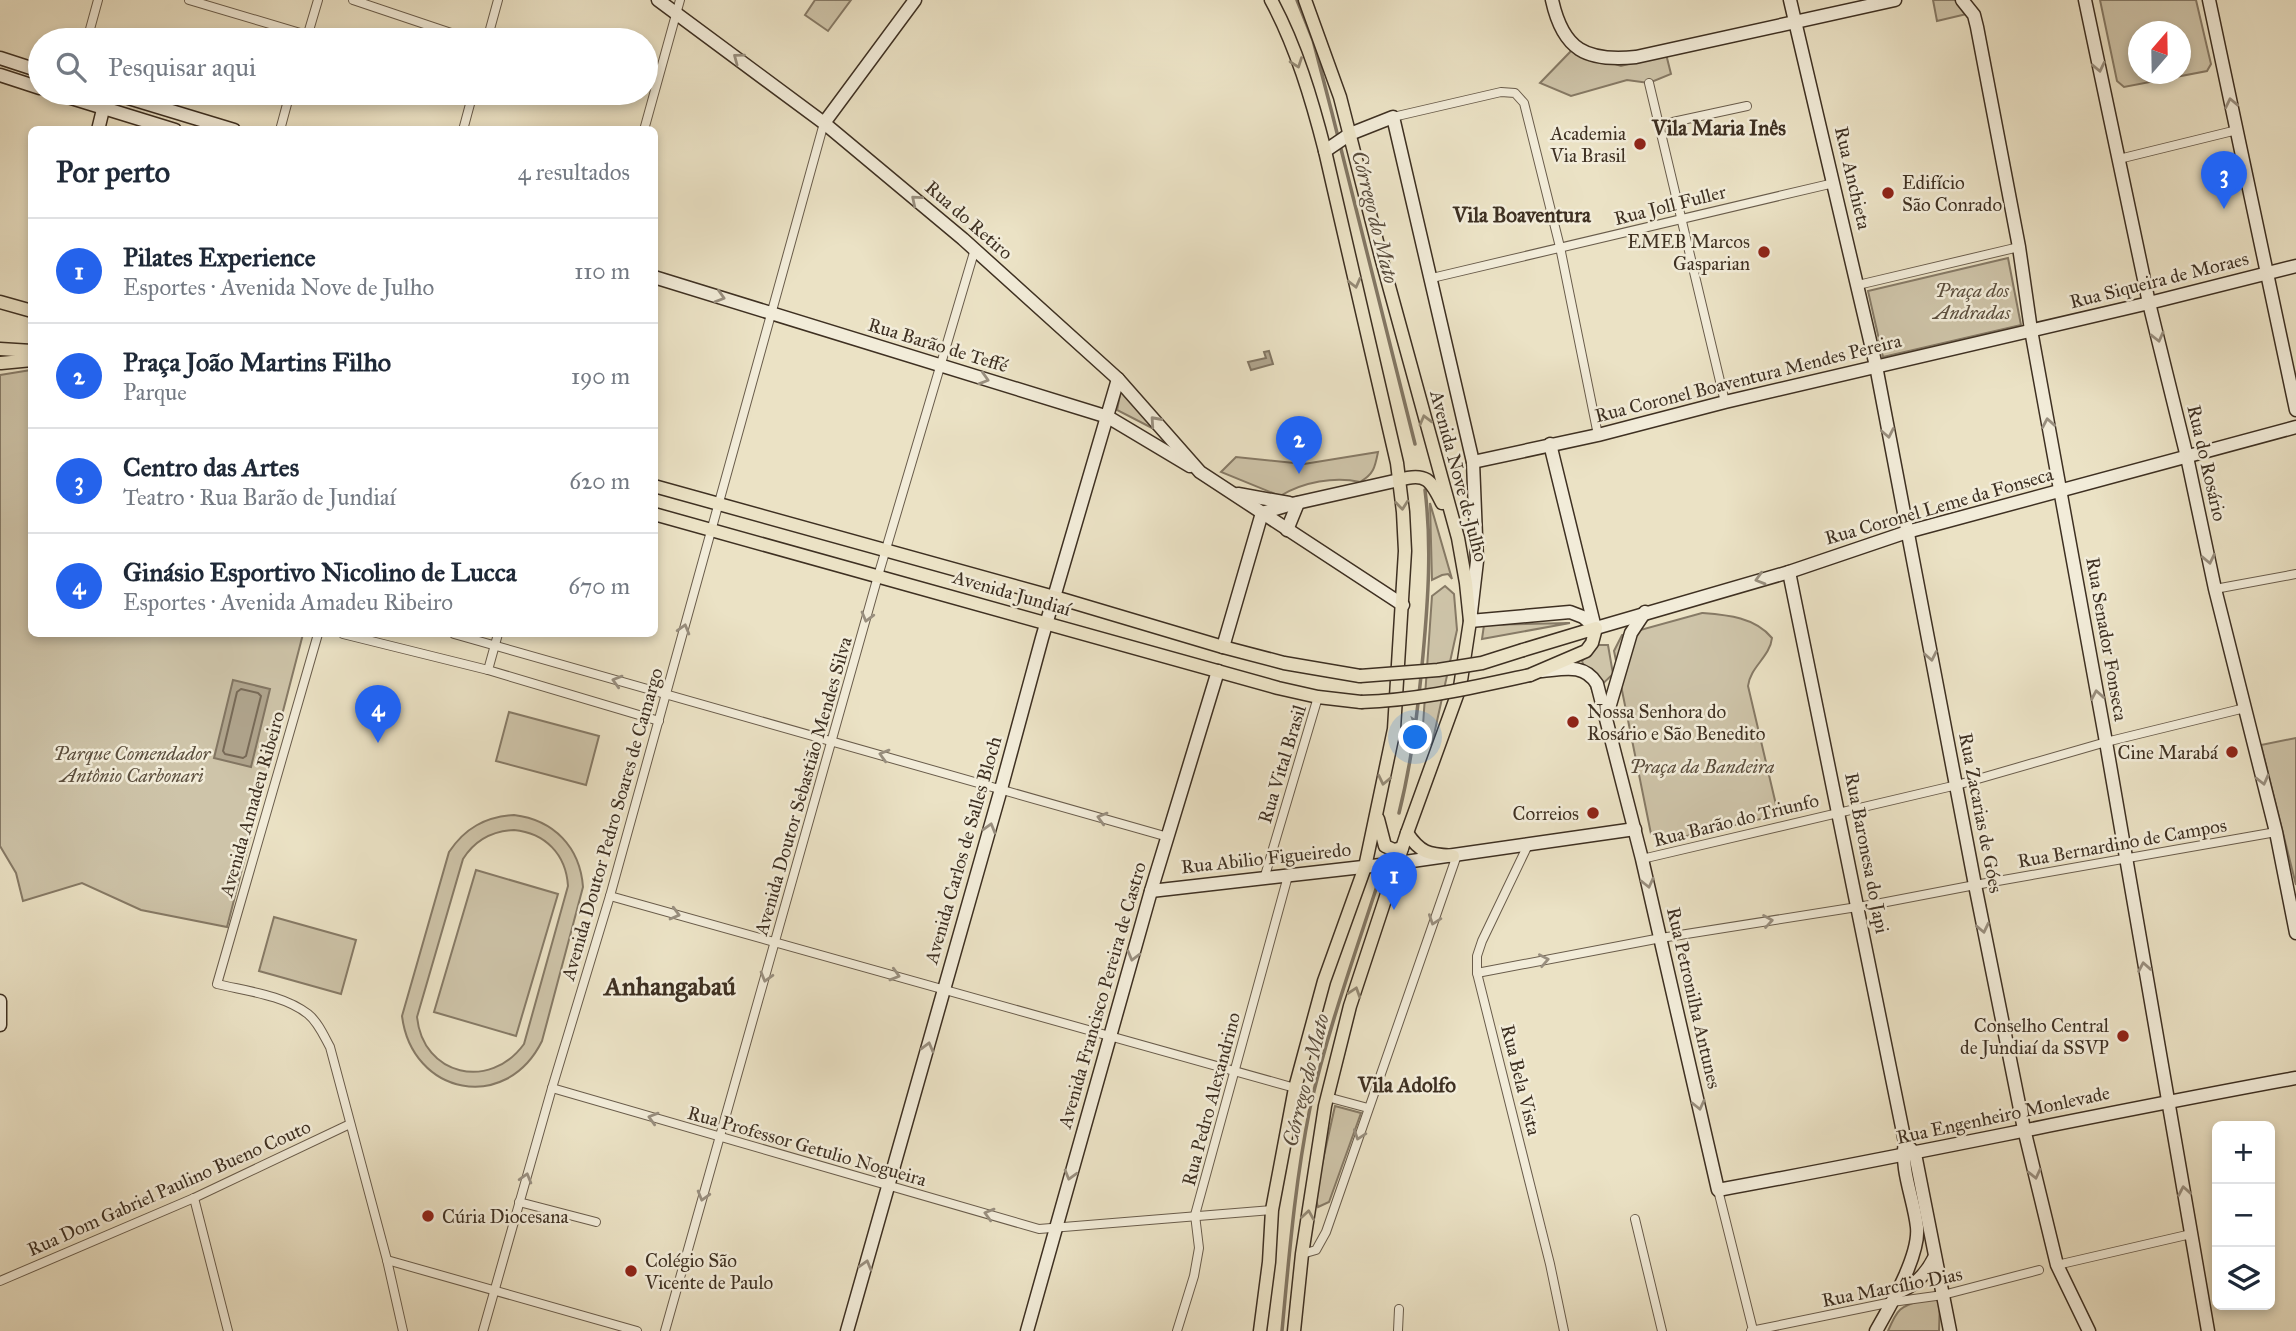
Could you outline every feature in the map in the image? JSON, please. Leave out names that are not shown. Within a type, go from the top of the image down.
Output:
[{"type":"main road","points":[[1260,1331],[1269,1262],[1272,1210],[1294,1088],[1324,981],[1365,867],[1394,729],[1405,551],[1399,480],[1330,148],[1271,0]]},
{"type":"main road","name":"Avenida Nove de Julho","points":[[1294,1331],[1327,1097],[1350,1006],[1407,833],[1460,687],[1470,621],[1458,538],[1340,97],[1305,0]]},
{"type":"main road","points":[[0,302],[28,310]]},
{"type":"main road","points":[[0,349],[28,351]]},
{"type":"main road","points":[[1399,480],[1419,476],[1428,479],[1434,485],[1458,538]]},
{"type":"main road","name":"Avenida Jundiaí","points":[[658,487],[1223,647],[1283,663],[1360,676],[1438,670],[1482,663],[1596,628]]},
{"type":"main road","name":"Avenida Jundiaí","points":[[658,515],[1318,698],[1362,702],[1402,700],[1436,696],[1536,673],[1586,651],[1592,643],[1596,628]]},
{"type":"main road","points":[[1377,811],[1385,846],[1394,850],[1402,848]]},
{"type":"main road","points":[[1407,833],[1415,845],[1427,853],[1455,856]]},
{"type":"street","points":[[90,28],[98,0]]},
{"type":"street","points":[[189,0],[276,28]]},
{"type":"street","points":[[310,28],[318,0]]},
{"type":"street","points":[[353,0],[436,28]]},
{"type":"street","points":[[490,28],[498,0]]},
{"type":"street","name":"Rua do Retiro","points":[[658,0],[678,6],[975,249],[1118,379],[1200,472],[1403,605]]},
{"type":"street","points":[[824,123],[915,0]]},
{"type":"street","name":"Rua Anchieta","points":[[1790,0],[1876,366]]},
{"type":"street","points":[[1550,1],[1557,24],[1565,37],[1578,48],[1612,60],[1895,0]]},
{"type":"street","name":"Rua Senador Fonseca","points":[[1962,0],[1974,15],[1977,27],[2019,247],[2031,330],[2106,742],[2208,1331]]},
{"type":"street","name":"Rua do Rosário","points":[[2085,0],[2149,303],[2187,457],[2215,589],[2276,832],[2296,933]]},
{"type":"street","points":[[2209,0],[2296,410]]},
{"type":"street","points":[[658,79],[678,6]]},
{"type":"street","points":[[0,58],[28,67]]},
{"type":"street","points":[[0,75],[28,84]]},
{"type":"street","points":[[1649,83],[1724,402]]},
{"type":"street","points":[[1330,148],[1349,134],[1394,117],[1502,92],[1515,93],[1524,103],[1560,247],[1598,435]]},
{"type":"street","points":[[94,105],[162,126]]},
{"type":"street","points":[[99,126],[105,105]]},
{"type":"street","points":[[150,105],[221,126]]},
{"type":"street","points":[[281,126],[287,105]]},
{"type":"street","points":[[464,126],[470,105]]},
{"type":"street","points":[[645,126],[651,105]]},
{"type":"street","points":[[1659,125],[1748,106]]},
{"type":"street","points":[[1394,117],[1473,462],[1477,561],[1470,621],[1570,612],[1583,617],[1596,628]]},
{"type":"street","name":"Avenida Doutor Pedro Soares de Camargo","points":[[483,1331],[610,896],[824,123]]},
{"type":"street","points":[[2119,159],[2237,130]]},
{"type":"street","name":"Rua Joll Fuller","points":[[1432,278],[1834,183]]},
{"type":"street","points":[[1858,285],[2019,247]]},
{"type":"street","name":"Avenida Doutor Sebastião Mendes Silva","points":[[665,1331],[878,576],[975,249]]},
{"type":"street","name":"Rua Siqueira de Moraes","points":[[2031,330],[2296,266]]},
{"type":"street","name":"Rua Barão de Teffé","points":[[658,278],[1108,416],[1200,472]]},
{"type":"street","name":"Rua Coronel Boaventura Mendes Pereira","points":[[1473,462],[1598,435],[1724,402],[2031,330]]},
{"type":"street","points":[[1,364],[28,351]]},
{"type":"street","name":"Rua Zacarias de Góes","points":[[1876,366],[2024,1129],[2057,1265],[2089,1331]]},
{"type":"street","name":"Avenida Carlos de Salles Bloch","points":[[847,1331],[1046,622],[1118,379]]},
{"type":"street","name":"Rua Coronel Leme da Fonseca","points":[[1596,628],[1788,572],[1907,531],[2296,427]]},
{"type":"street","points":[[1550,444],[1596,628]]},
{"type":"street","points":[[1223,647],[1262,513],[1399,480]]},
{"type":"street","name":"Rua do Retiro","points":[[1234,493],[1295,503]]},
{"type":"street","points":[[1287,530],[1295,503]]},
{"type":"street","name":"Rua Baronesa do Japi","points":[[1788,572],[1905,1142],[1950,1331]]},
{"type":"street","points":[[2215,589],[2296,574]]},
{"type":"street","points":[[1607,716],[1631,633],[1646,612]]},
{"type":"street","name":"Avenida Amadeu Ribeiro","points":[[317,637],[217,984],[260,994],[294,1006],[310,1016],[330,1047],[350,1124]]},
{"type":"street","points":[[355,637],[488,670],[659,720]]},
{"type":"street","points":[[465,637],[1168,837]]},
{"type":"street","points":[[488,670],[497,637]]},
{"type":"street","name":"Rua Petronilha Antunes","points":[[1536,673],[1571,668],[1586,671],[1597,684],[1635,829],[1752,1331]]},
{"type":"street","name":"Avenida Francisco Pereira de Castro","points":[[1027,1331],[1151,891],[1218,671]]},
{"type":"street","name":"Rua Vital Brasil","points":[[1264,879],[1318,698]]},
{"type":"street","name":"Rua Barão do Triunfo","points":[[1642,859],[1957,785],[2106,742],[2245,708]]},
{"type":"street","name":"Rua Abilio Figueiredo","points":[[1151,891],[1455,856],[1635,829]]},
{"type":"street","name":"Rua Bernardino de Campos","points":[[1477,973],[1661,938],[1857,907],[2276,832]]},
{"type":"street","name":"Rua Bela Vista","points":[[1528,845],[1482,941],[1477,956],[1477,973],[1550,1264],[1564,1331]]},
{"type":"street","points":[[1303,1254],[1316,1250],[1326,1232],[1455,856]]},
{"type":"street","name":"Rua Pedro Alexandrino","points":[[1177,1331],[1194,1276],[1199,1248],[1195,1215],[1288,876]]},
{"type":"street","points":[[610,896],[1294,1088]]},
{"type":"street","points":[[0,1001],[0,1025]]},
{"type":"street","name":"Rua Engenheiro Monlevade","points":[[1718,1190],[2296,1078]]},
{"type":"street","name":"Rua Professor Getulio Nogueira","points":[[552,1088],[1039,1229],[1272,1210]]},
{"type":"street","points":[[1327,1097],[1368,1108]]},
{"type":"street","points":[[350,1124],[387,1260],[403,1331]]},
{"type":"street","name":"Rua Dom Gabriel Paulino Bueno Couto","points":[[0,1280],[194,1198],[350,1124]]},
{"type":"street","name":"Rua Baronesa do Japi","points":[[1876,1331],[1895,1297],[1915,1246],[1918,1230],[1909,1155]]},
{"type":"street","points":[[194,1198],[228,1331]]},
{"type":"street","points":[[519,1202],[596,1222]]},
{"type":"street","points":[[1635,1219],[1662,1331]]},
{"type":"street","points":[[2057,1265],[2191,1234]]},
{"type":"street","points":[[1895,1297],[1925,1274],[1934,1258]]},
{"type":"street","points":[[387,1260],[638,1331]]},
{"type":"street","name":"Rua Marcílio Dias","points":[[1752,1331],[1895,1297],[1943,1295],[2039,1270]]},
{"type":"street","points":[[1398,1331],[1399,1309]]},
{"type":"green space","points":[[815,0],[851,0],[828,31],[805,15]]},
{"type":"green space","points":[[1933,0],[1969,0],[1971,13],[1937,21]]},
{"type":"green space","points":[[2100,0],[2196,0],[2211,64],[2207,71],[2191,74],[2191,21],[2128,21],[2128,84],[2140,84],[2124,87],[2117,81]]},
{"type":"green space","points":[[1572,50],[1621,66],[1666,54],[1671,74],[1649,83],[1627,80],[1571,96],[1540,83]]},
{"type":"green space","name":"Praça dos Andradas","points":[[2008,258],[2021,325],[1883,357],[1868,291]]},
{"type":"green space","name":"Parque Comendador Antônio Carbonari","points":[[28,370],[28,637],[302,637],[227,927],[141,910],[82,883],[23,901],[16,873],[0,846],[0,375]]},
{"type":"green space","points":[[1121,390],[1156,430],[1117,410]]},
{"type":"green space","points":[[1378,452],[1373,470],[1360,482],[1319,482],[1280,496],[1221,472],[1236,457],[1304,464]]},
{"type":"green space","points":[[1430,503],[1452,579],[1448,574],[1432,580]]},
{"type":"green space","points":[[1445,586],[1454,594],[1457,630],[1432,744],[1427,745],[1420,743],[1412,718],[1423,725],[1432,596]]},
{"type":"green space","name":"Praça da Bandeira","points":[[1702,613],[1749,621],[1772,638],[1768,651],[1752,673],[1748,686],[1777,809],[1774,816],[1661,842],[1651,834],[1614,651],[1622,635]]},
{"type":"green space","points":[[1570,623],[1482,639],[1484,625]]},
{"type":"green space","points":[[1596,645],[1608,645],[1613,674],[1593,693],[1582,661]]},
{"type":"green space","points":[[509,712],[599,736],[586,785],[496,761]]},
{"type":"green space","points":[[2296,738],[2296,885],[2261,745]]},
{"type":"green space","points":[[514,815],[541,823],[562,838],[577,860],[583,887],[542,1041],[526,1064],[506,1079],[485,1086],[462,1086],[441,1078],[423,1064],[409,1043],[402,1016],[449,852],[462,836],[477,825],[494,818]],"holes":[[[514,830],[525,832],[552,847],[563,864],[568,886],[524,1044],[510,1059],[494,1068],[477,1072],[460,1070],[445,1064],[431,1053],[422,1037],[417,1017],[463,859],[473,847],[491,835]]]},
{"type":"green space","points":[[476,870],[558,894],[516,1036],[434,1012]]},
{"type":"green space","points":[[274,917],[356,940],[341,994],[259,971]]},
{"type":"green space","points":[[1335,1106],[1361,1113],[1329,1202],[1318,1207],[1315,1196]]},
{"type":"green space","points":[[1924,1299],[1940,1300],[1939,1331],[1888,1331],[1901,1309]]},
{"type":"water","points":[[1269,351],[1273,364],[1251,370],[1248,362],[1266,358],[1264,352]]},
{"type":"water","points":[[233,680],[270,689],[251,767],[214,758]]},
{"type":"waterway","name":"Córrego do Mato","points":[[1297,0],[1313,40],[1415,444]]},
{"type":"waterway","name":"Córrego do Mato","points":[[1399,813],[1414,735],[1425,635],[1429,552],[1425,490]]},
{"type":"waterway","name":"Córrego do Mato","points":[[1282,1331],[1296,1192],[1310,1108],[1333,1023],[1378,883]]},
{"type":"place","name":"Academia Via Brasil","points":[[1640,144]]},
{"type":"place","name":"Edifício São Conrado","points":[[1888,193]]},
{"type":"place","name":"Centro das Artes","points":[[2224,209]]},
{"type":"place","name":"EMEB Marcos Gasparian","points":[[1764,252]]},
{"type":"place","name":"Praça João Martins Filho","points":[[1299,474]]},
{"type":"place","name":"Nossa Senhora do Rosário e São Benedito","points":[[1573,722]]},
{"type":"place","name":"Ginásio Esportivo Nicolino de Lucca","points":[[378,743]]},
{"type":"place","name":"Cine Marabá","points":[[2232,752]]},
{"type":"place","name":"Correios","points":[[1593,813]]},
{"type":"place","name":"Pilates Experience","points":[[1394,910]]},
{"type":"place","name":"Conselho Central de Jundiaí da SSVP","points":[[2123,1036]]},
{"type":"place","name":"Cúria Diocesana","points":[[428,1216]]},
{"type":"place","name":"Colégio São Vicente de Paulo","points":[[631,1271]]},
{"type":"district","name":"Vila Maria Inês","points":[[1719,128]]},
{"type":"district","name":"Vila Boaventura","points":[[1522,215]]},
{"type":"district","name":"Anhangabaú","points":[[670,986]]},
{"type":"district","name":"Vila Adolfo","points":[[1407,1085]]}]
